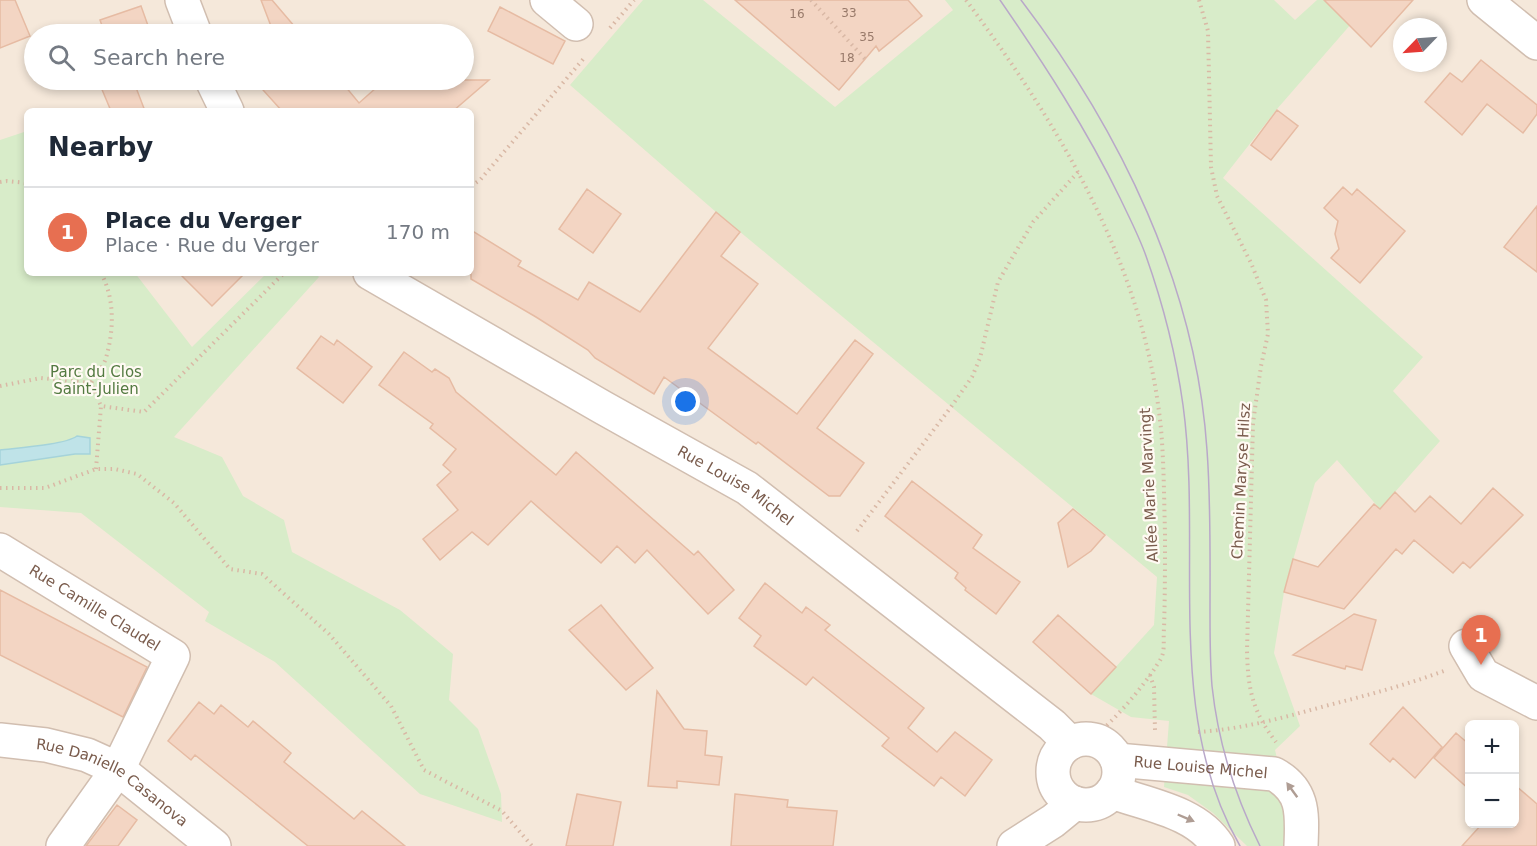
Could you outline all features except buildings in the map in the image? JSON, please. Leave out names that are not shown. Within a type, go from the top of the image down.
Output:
[{"type":"street","points":[[182,0],[191,24]]},
{"type":"street","points":[[547,0],[591,36]]},
{"type":"street","points":[[1484,0],[1537,43]]},
{"type":"street","points":[[217,90],[226,108]]},
{"type":"street","name":"Rue Louise Michel","points":[[375,276],[747,488],[1052,725],[1097,733]]},
{"type":"street","name":"Rue Camille Claudel","points":[[0,550],[173,656],[118,769]]},
{"type":"street","points":[[1466,646],[1483,675],[1537,704]]},
{"type":"street","points":[[1097,733],[1117,760],[1119,776],[1112,792],[1096,803],[1084,805],[1075,803],[1063,795],[1054,777],[1056,759],[1062,749],[1097,733]]},
{"type":"street","name":"Rue Danielle Casanova","points":[[0,740],[46,745],[87,755],[118,769],[214,846]]},
{"type":"street","name":"Rue Louise Michel","points":[[1117,760],[1274,774],[1292,789],[1301,807],[1301,846]]},
{"type":"street","points":[[63,846],[118,769]]},
{"type":"street","points":[[1112,792],[1190,819],[1203,827],[1218,846]]},
{"type":"street","points":[[1014,846],[1075,803]]},
{"type":"path","points":[[474,184],[480,180],[591,36],[634,0]]},
{"type":"path","points":[[811,0],[865,59]]},
{"type":"path","name":"Allée Marie Marvingt","points":[[966,0],[1032,92],[1079,172],[1126,277],[1150,363],[1161,429],[1164,490],[1165,598],[1162,656],[1140,689],[1097,733]]},
{"type":"path","name":"Chemin Maryse Hilsz","points":[[1198,0],[1208,31],[1211,167],[1217,196],[1251,263],[1266,300],[1268,334],[1253,423],[1247,651],[1248,684],[1251,698],[1262,723]]},
{"type":"path","points":[[836,557],[972,377],[980,358],[998,282],[1033,222],[1079,172]]},
{"type":"path","points":[[0,182],[24,183]]},
{"type":"path","points":[[96,469],[101,406],[92,383],[105,359],[113,312],[103,276]]},
{"type":"path","points":[[101,406],[144,412],[281,276]]},
{"type":"path","points":[[0,386],[41,378],[92,383]]},
{"type":"path","points":[[0,488],[45,488],[96,469],[115,468],[137,474],[174,503],[230,569],[262,574],[329,634],[390,706],[424,770],[502,812],[532,846]]},
{"type":"path","points":[[1188,732],[1230,730],[1405,685],[1445,670],[1466,646]]},
{"type":"path","points":[[1150,674],[1154,687],[1155,733]]},
{"type":"shaded area","points":[[0,0],[1537,0],[1537,846],[0,846]]},
{"type":"green space","points":[[643,0],[703,0],[835,107],[953,10],[945,0],[1274,0],[1295,20],[1317,0],[1372,0],[1277,109],[1223,178],[1423,357],[1393,391],[1440,441],[1380,509],[1337,460],[1315,483],[1284,592],[1274,653],[1300,726],[1275,750],[1291,815],[1295,846],[1247,846],[1213,813],[1188,795],[1164,787],[1169,721],[1131,717],[1091,694],[1154,625],[1157,577],[716,212],[570,85]]},
{"type":"green space","name":"Parc du Clos Saint-Julien","points":[[24,132],[24,276],[137,276],[192,347],[264,276],[319,277],[174,437],[222,457],[243,496],[284,520],[292,552],[400,610],[453,654],[449,700],[478,729],[501,794],[502,822],[420,794],[275,662],[205,621],[209,612],[81,513],[0,507],[0,140]]},
{"type":"water","points":[[77,436],[90,438],[90,454],[75,454],[0,465],[0,450],[52,444]]},
{"type":"tram line","points":[[1000,0],[1064,97],[1107,172],[1140,241],[1163,311],[1180,386],[1188,460],[1193,687],[1201,742],[1216,795],[1240,846]]},
{"type":"tram line","points":[[1021,0],[1057,50],[1090,102],[1120,156],[1147,212],[1169,269],[1187,328],[1200,389],[1207,450],[1212,686],[1223,748],[1235,788],[1260,846]]},
{"type":"place","name":"Place du Verger","points":[[1481,665]]}]
